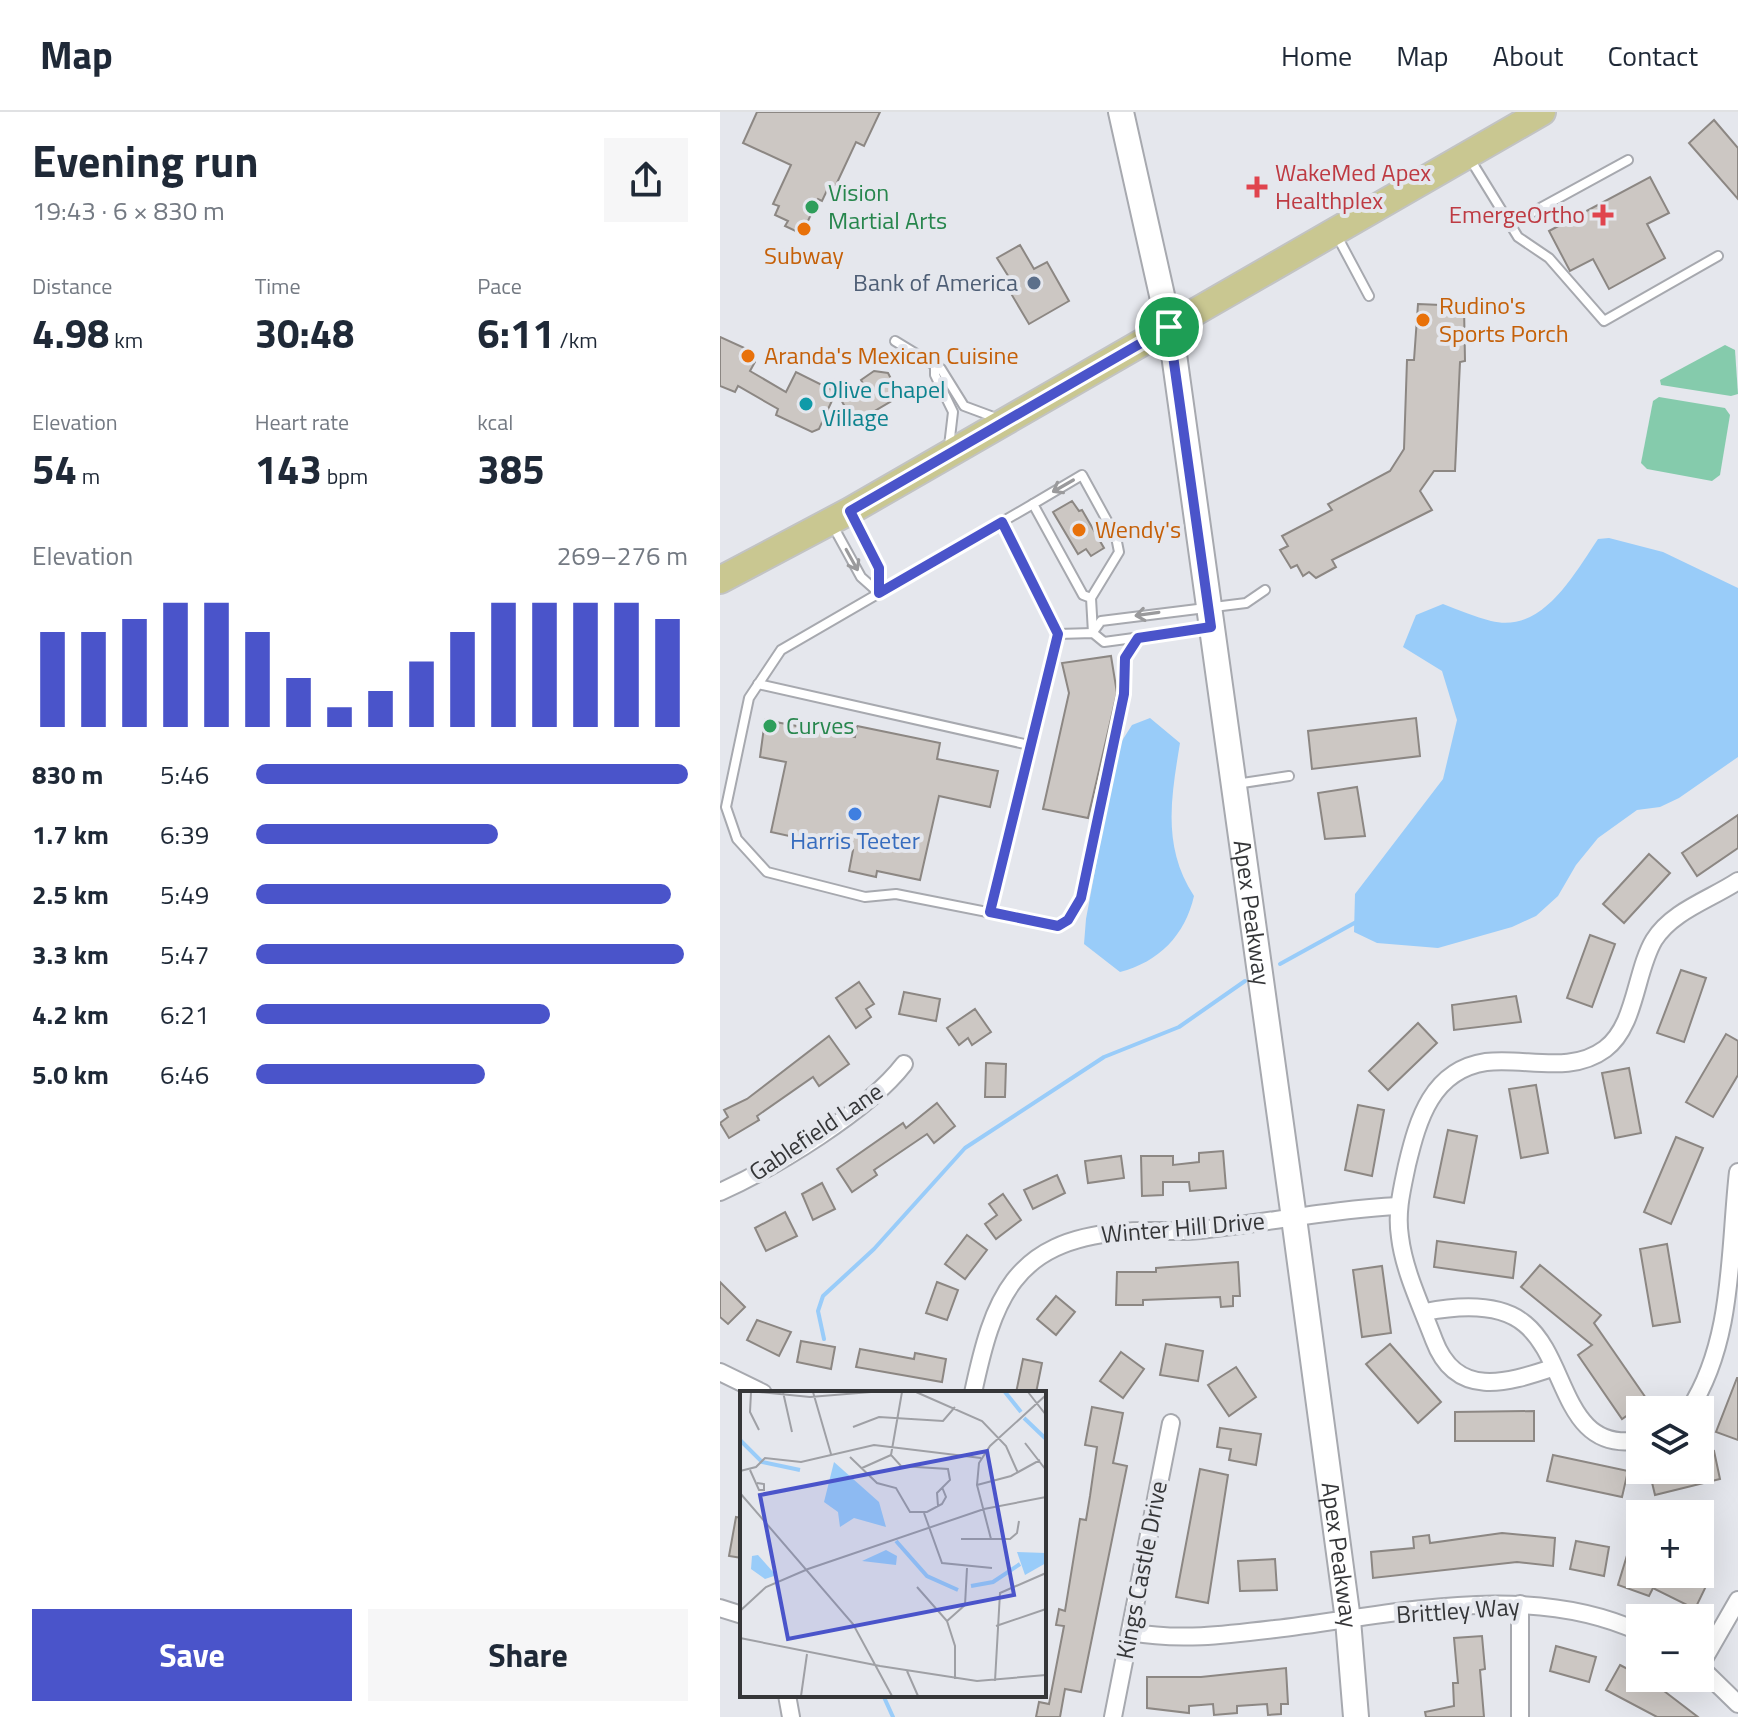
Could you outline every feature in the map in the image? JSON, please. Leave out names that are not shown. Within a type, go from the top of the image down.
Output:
[{"type":"main road","name":"Apex Peakway","points":[[1121,112],[1169,327],[1294,1218],[1348,1620],[1356,1717]]},
{"type":"main road","points":[[720,580],[840,516],[1542,112]]},
{"type":"street","points":[[1552,1368],[1502,1383],[1469,1379],[1453,1371],[1444,1359],[1400,1241],[1399,1206],[1416,1128],[1434,1092],[1450,1077],[1486,1062],[1565,1064],[1587,1059],[1607,1048],[1624,1023],[1655,939],[1685,912],[1738,881]]},
{"type":"street","name":"Gablefield Lane","points":[[720,1192],[778,1161],[886,1088],[904,1064]]},
{"type":"street","points":[[1697,1396],[1706,1380],[1719,1341],[1738,1172]]},
{"type":"street","name":"Winter Hill Drive","points":[[973,1391],[986,1332],[997,1304],[1022,1273],[1054,1248],[1110,1233],[1186,1231],[1399,1206]]},
{"type":"street","points":[[1425,1312],[1462,1307],[1510,1316],[1536,1335],[1590,1430],[1612,1441],[1626,1440]]},
{"type":"street","points":[[720,1372],[759,1391]]},
{"type":"street","name":"Kings Castle Drive","points":[[1113,1717],[1171,1423]]},
{"type":"street","points":[[1714,1642],[1738,1600]]},
{"type":"street","points":[[1520,1604],[1520,1717]]},
{"type":"street","name":"Brittley Way","points":[[1130,1632],[1178,1638],[1203,1637],[1475,1605],[1520,1604],[1578,1610],[1626,1627]]},
{"type":"street","points":[[720,1608],[740,1614]]},
{"type":"street","points":[[1714,1681],[1738,1704]]},
{"type":"street","points":[[787,1697],[791,1717]]},
{"type":"lane","points":[[1467,155],[1518,237],[1549,258],[1604,321],[1718,256]]},
{"type":"lane","points":[[1511,224],[1628,160]]},
{"type":"lane","points":[[1334,232],[1369,296]]},
{"type":"lane","points":[[895,341],[941,369],[964,406],[1006,421]]},
{"type":"lane","points":[[935,368],[935,375],[953,412],[947,455]]},
{"type":"lane","points":[[1093,633],[1091,598],[1119,552],[1116,537],[1082,475],[781,650],[749,698],[726,807],[737,839],[767,872],[865,897],[896,894],[1058,926],[1068,920],[1081,898],[1124,694],[1125,658],[1138,638]]},
{"type":"lane","points":[[1033,504],[1083,595],[1091,598]]},
{"type":"lane","points":[[840,516],[879,568],[879,593]]},
{"type":"lane","points":[[840,516],[861,577],[879,593]]},
{"type":"lane","points":[[990,912],[1058,634],[1002,522]]},
{"type":"lane","points":[[1058,634],[1093,633],[1104,642],[1138,638],[1209,617],[1246,603],[1265,590]]},
{"type":"lane","points":[[1093,633],[1101,621],[1209,617]]},
{"type":"lane","points":[[758,684],[1029,745]]},
{"type":"lane","points":[[1232,784],[1289,776]]},
{"type":"green space","points":[[1725,345],[1735,350],[1738,394],[1731,396],[1661,385],[1660,380]]},
{"type":"green space","points":[[1659,397],[1725,408],[1730,415],[1720,475],[1712,481],[1647,469],[1641,463],[1653,401]]},
{"type":"water","points":[[1609,538],[1663,552],[1738,588],[1738,757],[1679,798],[1660,807],[1637,810],[1598,838],[1576,865],[1558,896],[1536,916],[1512,927],[1438,948],[1377,943],[1354,932],[1355,894],[1443,779],[1457,720],[1442,671],[1403,647],[1416,615],[1443,604],[1491,621],[1510,623],[1526,619],[1555,598],[1598,539]]},
{"type":"water","points":[[1150,718],[1180,743],[1172,803],[1173,841],[1184,878],[1194,896],[1184,923],[1168,945],[1147,961],[1120,972],[1084,944],[1086,919],[1118,747],[1132,725]]},
{"type":"building","points":[[757,112],[880,112],[864,146],[856,142],[835,187],[830,184],[822,201],[818,199],[802,234],[785,226],[788,221],[775,215],[779,206],[773,204],[791,165],[743,143]]},
{"type":"building","points":[[1714,120],[1738,148],[1738,199],[1689,143]]},
{"type":"building","points":[[1650,177],[1669,213],[1647,224],[1665,258],[1609,289],[1593,259],[1570,271],[1549,231]]},
{"type":"building","name":"Bank of America","points":[[1020,245],[1034,269],[1047,262],[1069,301],[1029,324],[1006,285],[1012,282],[997,258]]},
{"type":"building","points":[[1418,304],[1464,306],[1465,361],[1460,362],[1455,471],[1434,471],[1420,491],[1432,510],[1332,560],[1336,567],[1316,578],[1309,572],[1303,576],[1297,565],[1291,568],[1280,550],[1288,546],[1282,536],[1332,510],[1328,504],[1390,471],[1404,449],[1407,360],[1414,360]]},
{"type":"building","points":[[720,337],[751,351],[755,362],[750,371],[786,392],[796,372],[836,392],[819,429],[812,432],[776,415],[778,409],[738,386],[735,392],[720,386]]},
{"type":"building","name":"Olive Chapel Village","points":[[874,371],[888,373],[900,396],[854,423],[840,398],[864,385],[861,380]]},
{"type":"building","name":"Wendy's","points":[[1072,501],[1079,511],[1082,510],[1104,548],[1091,556],[1086,549],[1078,554],[1053,512]]},
{"type":"building","points":[[1111,656],[1117,693],[1088,818],[1043,809],[1069,693],[1062,663]]},
{"type":"building","points":[[1416,718],[1420,756],[1312,769],[1308,731]]},
{"type":"building","name":"Harris Teeter","points":[[765,720],[855,737],[857,726],[940,743],[937,759],[998,771],[990,807],[939,796],[920,880],[877,871],[876,877],[849,871],[853,850],[771,832],[786,762],[760,757]]},
{"type":"building","points":[[1357,787],[1365,836],[1325,839],[1318,793]]},
{"type":"building","points":[[1738,815],[1738,848],[1697,876],[1682,853]]},
{"type":"building","points":[[1649,854],[1670,873],[1624,923],[1603,904]]},
{"type":"building","points":[[1590,935],[1615,944],[1592,1007],[1567,998]]},
{"type":"building","points":[[1681,970],[1706,978],[1684,1042],[1657,1033]]},
{"type":"building","points":[[859,982],[874,1004],[866,1009],[871,1017],[856,1028],[836,998]]},
{"type":"building","points":[[904,992],[940,999],[936,1021],[899,1014]]},
{"type":"building","points":[[1516,996],[1521,1022],[1454,1030],[1452,1005]]},
{"type":"building","points":[[975,1009],[991,1032],[972,1045],[968,1038],[959,1045],[947,1028]]},
{"type":"building","points":[[1418,1023],[1437,1043],[1388,1090],[1369,1071]]},
{"type":"building","points":[[1726,1034],[1738,1041],[1738,1075],[1713,1117],[1686,1102]]},
{"type":"building","points":[[829,1036],[849,1064],[819,1086],[813,1077],[757,1116],[759,1120],[729,1138],[720,1123],[728,1117],[724,1110],[747,1099]]},
{"type":"building","points":[[986,1063],[1006,1064],[1005,1097],[985,1097]]},
{"type":"building","points":[[1629,1068],[1641,1133],[1615,1138],[1602,1073]]},
{"type":"building","points":[[1536,1085],[1548,1153],[1521,1158],[1509,1089]]},
{"type":"building","points":[[937,1103],[955,1126],[934,1143],[927,1134],[874,1170],[877,1175],[852,1192],[837,1169],[903,1123],[906,1128]]},
{"type":"building","points":[[1358,1105],[1384,1110],[1372,1176],[1345,1170]]},
{"type":"building","points":[[1448,1130],[1477,1136],[1464,1203],[1434,1197]]},
{"type":"building","points":[[1676,1137],[1703,1148],[1671,1224],[1644,1212]]},
{"type":"building","points":[[1223,1151],[1226,1188],[1190,1191],[1189,1182],[1163,1182],[1163,1195],[1142,1196],[1141,1156],[1173,1156],[1173,1165],[1199,1162],[1199,1153]]},
{"type":"building","points":[[1121,1156],[1124,1178],[1088,1183],[1085,1161]]},
{"type":"building","points":[[1057,1175],[1065,1193],[1033,1209],[1024,1190]]},
{"type":"building","points":[[822,1183],[835,1209],[813,1220],[802,1194]]},
{"type":"building","points":[[1003,1194],[1021,1220],[996,1239],[985,1224],[997,1215],[989,1204]]},
{"type":"building","points":[[785,1212],[797,1236],[766,1251],[755,1228]]},
{"type":"building","points":[[967,1235],[987,1250],[965,1279],[945,1264]]},
{"type":"building","points":[[1437,1241],[1516,1252],[1513,1278],[1434,1267]]},
{"type":"building","points":[[1667,1244],[1680,1322],[1653,1326],[1640,1249]]},
{"type":"building","points":[[1238,1262],[1240,1296],[1233,1296],[1233,1306],[1221,1307],[1220,1297],[1143,1300],[1143,1305],[1116,1305],[1117,1272],[1156,1272],[1156,1268]]},
{"type":"building","points":[[1540,1265],[1601,1315],[1594,1323],[1645,1396],[1626,1396],[1626,1416],[1622,1419],[1578,1355],[1592,1345],[1521,1287]]},
{"type":"building","points":[[1382,1266],[1391,1333],[1362,1337],[1353,1270]]},
{"type":"building","points":[[720,1282],[745,1307],[728,1324],[720,1317]]},
{"type":"building","points":[[937,1282],[958,1290],[947,1320],[926,1313]]},
{"type":"building","points":[[1056,1296],[1075,1312],[1056,1335],[1037,1319]]},
{"type":"building","points":[[757,1320],[791,1332],[779,1356],[747,1340]]},
{"type":"building","points":[[801,1341],[835,1347],[831,1369],[797,1362]]},
{"type":"building","points":[[1166,1344],[1203,1351],[1198,1381],[1160,1375]]},
{"type":"building","points":[[1390,1344],[1441,1402],[1418,1423],[1366,1364]]},
{"type":"building","points":[[860,1349],[914,1359],[915,1353],[946,1359],[942,1382],[856,1367]]},
{"type":"building","points":[[1121,1352],[1144,1369],[1123,1398],[1100,1381]]},
{"type":"building","points":[[1023,1359],[1042,1363],[1036,1391],[1016,1391]]},
{"type":"building","points":[[1236,1367],[1256,1397],[1229,1416],[1208,1385]]},
{"type":"building","points":[[1738,1378],[1738,1440],[1716,1432]]},
{"type":"building","points":[[1092,1407],[1123,1413],[1113,1463],[1127,1466],[1081,1692],[1065,1689],[1060,1717],[1036,1717],[1039,1702],[1049,1704],[1064,1626],[1056,1625],[1059,1609],[1065,1611],[1080,1519],[1086,1520],[1097,1447],[1085,1445]]},
{"type":"building","points":[[1534,1411],[1534,1441],[1455,1441],[1455,1412]]},
{"type":"building","points":[[1220,1428],[1261,1434],[1256,1465],[1229,1460],[1231,1449],[1217,1447]]},
{"type":"building","points":[[1714,1451],[1720,1479],[1714,1480]]},
{"type":"building","points":[[1553,1455],[1626,1471],[1622,1497],[1547,1481]]},
{"type":"building","points":[[1200,1469],[1228,1475],[1208,1603],[1176,1597]]},
{"type":"building","points":[[1652,1484],[1700,1484],[1655,1495]]},
{"type":"building","points":[[736,1517],[740,1518],[740,1558],[729,1556]]},
{"type":"building","points":[[1502,1533],[1555,1538],[1553,1566],[1517,1562],[1373,1578],[1371,1552],[1414,1548],[1413,1537],[1429,1535],[1430,1543]]},
{"type":"building","points":[[1576,1541],[1609,1547],[1604,1576],[1570,1569]]},
{"type":"building","points":[[1275,1559],[1277,1590],[1240,1591],[1238,1561]]},
{"type":"building","points":[[1626,1559],[1626,1588],[1618,1585]]},
{"type":"building","points":[[1626,1588],[1653,1588],[1649,1596]]},
{"type":"building","points":[[1653,1588],[1705,1588],[1697,1604],[1685,1604]]},
{"type":"building","points":[[1482,1636],[1485,1669],[1480,1670],[1484,1717],[1426,1717],[1425,1712],[1454,1706],[1453,1683],[1458,1683],[1454,1638]]},
{"type":"building","points":[[1556,1646],[1596,1657],[1589,1682],[1550,1671]]},
{"type":"building","points":[[1620,1665],[1626,1668],[1626,1692],[1665,1692],[1698,1717],[1657,1717],[1606,1690]]},
{"type":"building","points":[[1286,1668],[1288,1704],[1281,1704],[1281,1714],[1268,1715],[1267,1704],[1237,1706],[1237,1713],[1214,1715],[1213,1704],[1189,1706],[1189,1713],[1147,1708],[1147,1677],[1201,1677]]},
{"type":"waterway","points":[[1280,964],[1358,921]]},
{"type":"waterway","points":[[824,1339],[818,1311],[823,1296],[874,1249],[965,1148],[1104,1057],[1179,1027],[1245,981]]},
{"type":"waterway","points":[[884,1697],[893,1717]]},
{"type":"place","name":"WakeMed Apex Healthplex","points":[[1257,187]]},
{"type":"place","name":"Vision Martial Arts","points":[[812,207]]},
{"type":"place","name":"EmergeOrtho","points":[[1603,215]]},
{"type":"place","name":"Subway","points":[[804,229]]},
{"type":"place","name":"Bank of America","points":[[1034,283]]},
{"type":"place","name":"Rudino's Sports Porch","points":[[1423,320]]},
{"type":"place","name":"Aranda's Mexican Cuisine","points":[[748,356]]},
{"type":"place","name":"Olive Chapel Village","points":[[806,404]]},
{"type":"place","name":"Wendy's","points":[[1079,530]]},
{"type":"place","name":"Curves","points":[[770,726]]},
{"type":"place","name":"Harris Teeter","points":[[855,814]]},
{"type":"route","points":[[1169,327],[1211,627],[1138,638],[1125,658],[1124,694],[1081,898],[1068,920],[1058,926],[990,912],[1058,634],[1037,586],[1002,522],[879,593],[879,568],[850,511],[1169,327]]}]
